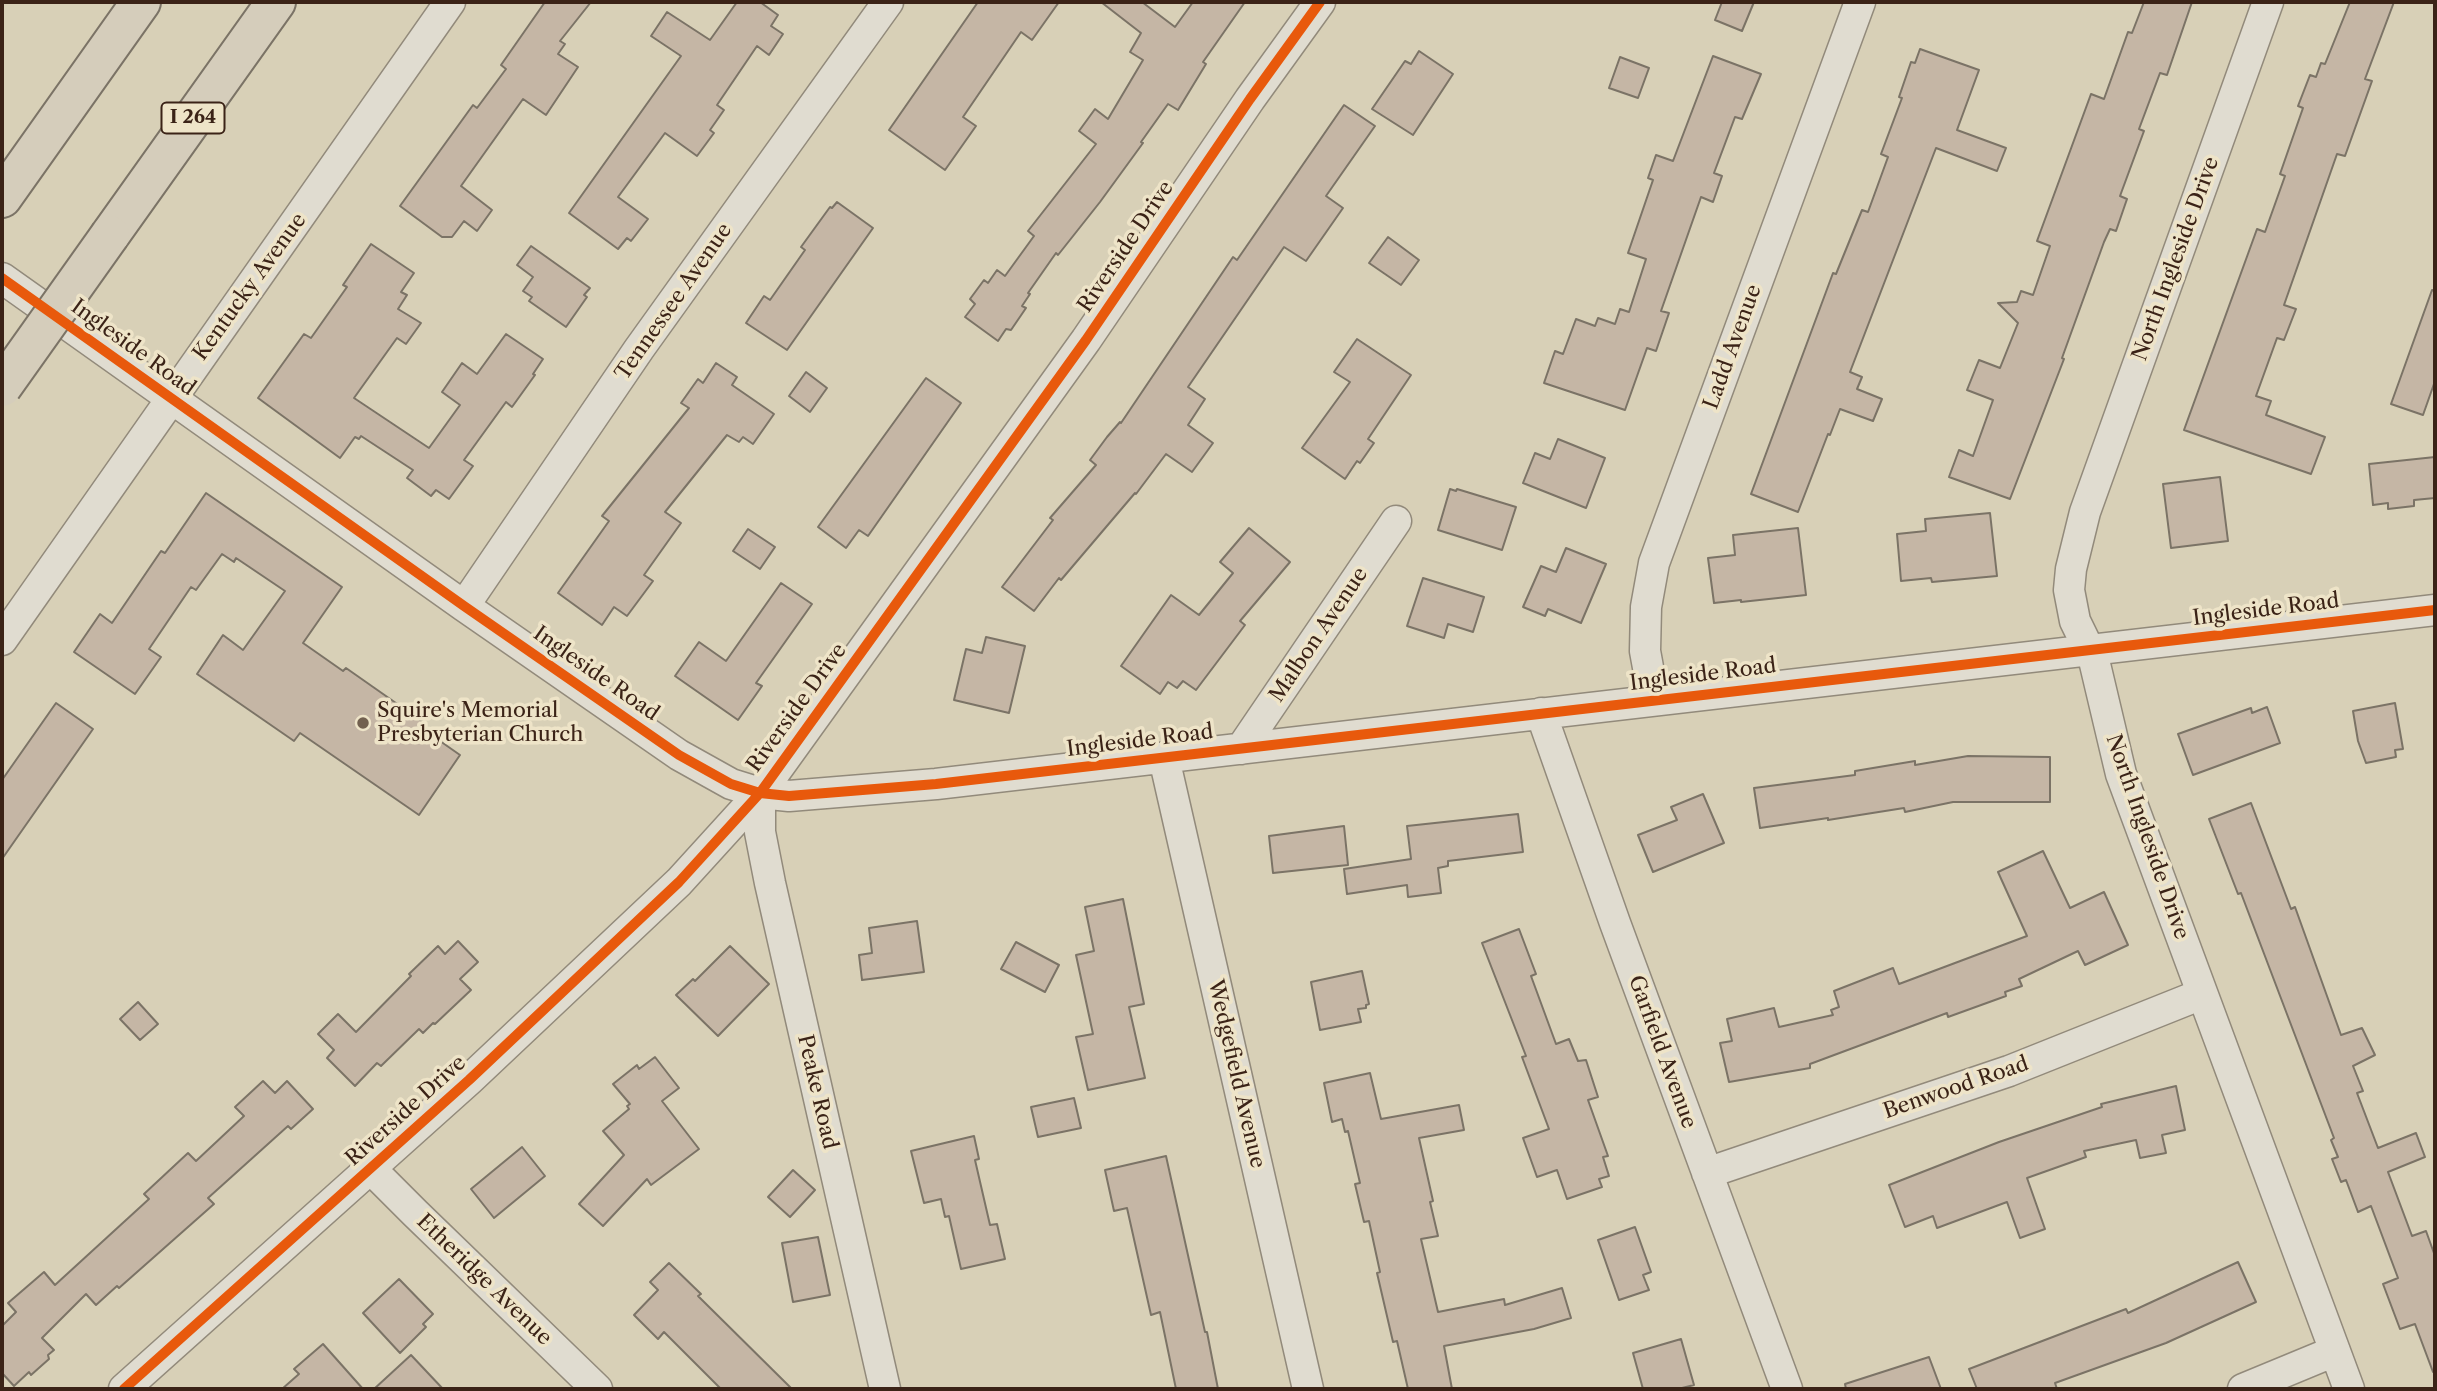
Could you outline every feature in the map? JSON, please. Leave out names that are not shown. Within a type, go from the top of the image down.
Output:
[{"type":"highway","points":[[11,185],[141,2]]},
{"type":"highway","name":"I 264","points":[[2,387],[276,2]]},
{"type":"street","name":"Kentucky Avenue","points":[[2,640],[450,2]]},
{"type":"street","name":"Tennessee Avenue","points":[[464,606],[639,349],[888,2]]},
{"type":"street","name":"Riverside Drive","points":[[124,1389],[478,1071],[679,882],[760,793],[1086,340],[1250,99],[1321,2]]},
{"type":"street","name":"Ladd Avenue","points":[[1654,700],[1645,652],[1646,607],[1654,563],[1860,2]]},
{"type":"street","name":"North Ingleside Drive","points":[[2268,2],[2085,512],[2068,590],[2075,621],[2094,660],[2121,774],[2349,1389]]},
{"type":"street","name":"Ingleside Road","points":[[2,278],[679,755],[731,784],[760,793],[789,796],[936,784],[2435,610]]},
{"type":"street","name":"Malbon Avenue","points":[[1241,749],[1396,521]]},
{"type":"street","name":"Garfield Avenue","points":[[1541,713],[1615,923],[1787,1389]]},
{"type":"street","name":"Wedgefield Avenue","points":[[1164,758],[1308,1389]]},
{"type":"street","name":"Peake Road","points":[[760,793],[760,832],[770,883],[885,1389]]},
{"type":"street","name":"Benwood Road","points":[[1707,1173],[2009,1071],[2202,994]]},
{"type":"street","name":"Etheridge Avenue","points":[[371,1168],[597,1389]]},
{"type":"street","points":[[2243,1389],[2335,1351]]},
{"type":"building","points":[[545,2],[591,2],[560,41],[565,44],[558,54],[578,67],[546,115],[523,99],[461,186],[492,210],[477,231],[464,221],[452,237],[442,237],[400,206],[473,105],[477,108],[506,69],[501,65]]},
{"type":"building","points":[[737,2],[760,2],[778,15],[771,26],[783,34],[769,55],[757,46],[717,105],[724,110],[710,130],[714,133],[697,156],[665,133],[618,197],[648,219],[631,241],[627,238],[618,249],[569,213],[681,56],[651,36],[667,12],[710,40]]},
{"type":"building","points":[[978,2],[1059,2],[1032,40],[1021,32],[963,117],[976,126],[945,170],[889,130]]},
{"type":"building","points":[[1101,2],[1142,2],[1175,27],[1193,2],[1245,2],[1203,62],[1206,64],[1178,110],[1168,104],[1100,202],[1058,255],[1056,253],[1028,293],[1030,294],[1022,306],[1026,308],[1011,330],[1006,329],[998,341],[965,317],[975,304],[970,299],[984,280],[988,283],[997,270],[1005,276],[1034,236],[1028,231],[1096,144],[1079,131],[1095,109],[1108,119],[1143,60],[1130,52],[1141,33]]},
{"type":"building","points":[[1722,2],[1754,2],[1742,31],[1715,20]]},
{"type":"building","points":[[2144,2],[2192,2],[2167,75],[2160,73],[2139,129],[2144,131],[2120,196],[2127,199],[2116,231],[2110,229],[2104,242],[2062,358],[2064,359],[2010,499],[1949,477],[1959,450],[1973,456],[1993,400],[1967,390],[1979,360],[2000,368],[2018,323],[1998,303],[2017,302],[2021,291],[2033,295],[2050,246],[2037,241],[2091,94],[2104,99],[2128,32],[2132,33]]},
{"type":"building","points":[[2350,2],[2394,2],[2365,79],[2372,81],[2345,156],[2337,154],[2284,305],[2296,309],[2284,340],[2277,338],[2256,396],[2271,401],[2266,415],[2325,437],[2311,474],[2184,430],[2257,229],[2265,232],[2285,176],[2280,174],[2303,108],[2298,106],[2310,75],[2316,77],[2321,63],[2325,64]]},
{"type":"building","points":[[1920,49],[1979,70],[1957,130],[2006,148],[1997,171],[1936,148],[1850,372],[1862,377],[1857,389],[1882,399],[1873,421],[1840,409],[1798,512],[1751,494],[1833,273],[1836,274],[1862,210],[1868,212],[1888,157],[1881,154],[1902,98],[1899,97],[1911,62],[1915,63]]},
{"type":"building","points":[[1419,51],[1453,74],[1413,135],[1372,109],[1405,61],[1411,64]]},
{"type":"building","points":[[1713,56],[1761,74],[1742,119],[1735,117],[1714,173],[1722,176],[1713,202],[1701,197],[1661,311],[1669,313],[1656,351],[1647,348],[1625,410],[1544,383],[1555,351],[1563,354],[1576,319],[1595,326],[1598,318],[1615,324],[1620,309],[1629,312],[1646,259],[1628,253],[1653,180],[1648,178],[1656,155],[1673,161]]},
{"type":"building","points":[[1620,57],[1649,68],[1638,98],[1609,88]]},
{"type":"building","points":[[1344,105],[1375,126],[1326,196],[1343,208],[1306,261],[1284,247],[1188,387],[1205,399],[1188,425],[1213,443],[1192,472],[1166,454],[1136,494],[1061,580],[1059,578],[1034,611],[1002,587],[1053,520],[1050,518],[1096,465],[1090,460],[1121,423],[1233,257],[1237,260]]},
{"type":"building","points":[[837,202],[873,228],[787,350],[746,323],[764,296],[770,300],[805,250],[801,247],[830,207]]},
{"type":"building","points":[[1388,237],[1419,260],[1401,285],[1369,263]]},
{"type":"building","points":[[371,244],[414,273],[401,292],[407,295],[398,309],[421,323],[406,344],[397,338],[354,398],[429,448],[460,405],[442,392],[462,363],[477,374],[506,334],[543,359],[512,407],[506,402],[464,460],[473,466],[449,499],[436,490],[431,496],[407,478],[413,470],[361,436],[359,439],[355,437],[340,458],[258,398],[304,334],[311,338],[347,287],[343,285]]},
{"type":"building","points":[[531,246],[590,288],[584,295],[587,297],[566,327],[529,301],[532,297],[523,291],[533,277],[517,265]]},
{"type":"building","points":[[2432,290],[2435,291],[2435,381],[2423,415],[2391,404]]},
{"type":"building","points":[[1357,339],[1411,375],[1368,439],[1374,443],[1345,479],[1302,448],[1350,382],[1334,372]]},
{"type":"building","points":[[716,363],[737,377],[732,385],[774,414],[753,444],[743,437],[739,442],[727,435],[665,512],[681,523],[644,575],[653,581],[627,616],[614,607],[602,625],[558,593],[609,521],[602,516],[689,408],[681,403],[698,379],[703,383]]},
{"type":"building","points":[[806,372],[827,388],[810,412],[789,396]]},
{"type":"building","points":[[926,378],[961,403],[868,536],[859,530],[846,548],[818,527]]},
{"type":"building","points":[[1558,439],[1605,458],[1586,508],[1523,483],[1535,453],[1550,459]]},
{"type":"building","points":[[2435,457],[2435,498],[2414,500],[2414,506],[2388,509],[2388,503],[2373,505],[2369,464]]},
{"type":"building","points":[[2220,477],[2228,541],[2171,548],[2163,484]]},
{"type":"building","points":[[1450,489],[1516,507],[1502,550],[1438,530]]},
{"type":"building","points":[[206,493],[342,587],[303,643],[343,671],[346,668],[423,722],[420,727],[460,755],[419,815],[300,733],[294,741],[197,674],[223,635],[243,650],[285,591],[236,558],[234,562],[222,554],[196,590],[191,587],[149,649],[161,657],[135,694],[74,652],[100,614],[112,623],[161,551],[165,553]]},
{"type":"building","points":[[1990,513],[1997,576],[1932,582],[1931,578],[1901,581],[1897,534],[1926,531],[1925,519]]},
{"type":"building","points":[[1249,528],[1290,562],[1240,621],[1245,625],[1196,690],[1183,681],[1177,688],[1168,682],[1160,694],[1121,666],[1171,595],[1199,615],[1233,573],[1220,562]]},
{"type":"building","points":[[1798,528],[1806,595],[1714,603],[1708,558],[1735,555],[1733,535]]},
{"type":"building","points":[[748,529],[775,547],[760,569],[733,551]]},
{"type":"building","points":[[1566,548],[1606,564],[1581,623],[1548,609],[1545,616],[1523,607],[1541,566],[1556,572]]},
{"type":"building","points":[[1423,578],[1484,597],[1473,632],[1448,624],[1444,638],[1407,626]]},
{"type":"building","points":[[781,583],[812,604],[756,683],[762,686],[738,720],[675,676],[699,642],[726,661]]},
{"type":"building","points":[[986,637],[1025,646],[1009,713],[954,700],[966,649],[982,653]]},
{"type":"building","points":[[56,703],[93,729],[2,859],[2,780]]},
{"type":"building","points":[[2395,703],[2403,749],[2395,750],[2396,757],[2366,763],[2358,741],[2353,711]]},
{"type":"building","points":[[2267,707],[2280,743],[2193,775],[2178,734],[2251,708],[2252,713]]},
{"type":"building","points":[[1968,756],[2050,757],[2050,802],[1953,802],[1905,812],[1904,808],[1760,828],[1754,788],[1855,775],[1855,771],[1915,761],[1915,765]]},
{"type":"building","points":[[1703,794],[1724,843],[1653,872],[1638,835],[1677,820],[1671,807]]},
{"type":"building","points":[[2251,803],[2291,909],[2295,907],[2341,1035],[2362,1028],[2375,1055],[2353,1066],[2363,1091],[2357,1093],[2378,1148],[2416,1133],[2425,1157],[2388,1172],[2412,1236],[2426,1231],[2435,1256],[2435,1372],[2415,1324],[2400,1329],[2383,1284],[2398,1278],[2371,1206],[2358,1212],[2346,1180],[2341,1182],[2332,1159],[2338,1157],[2331,1140],[2334,1138],[2241,893],[2238,894],[2209,819]]},
{"type":"building","points":[[1518,814],[1523,852],[1448,861],[1448,866],[1438,868],[1441,893],[1408,897],[1407,885],[1347,894],[1344,869],[1411,859],[1407,826]]},
{"type":"building","points":[[1344,826],[1348,865],[1273,873],[1269,836]]},
{"type":"building","points":[[2043,851],[2070,908],[2104,892],[2128,945],[2085,965],[2078,951],[2019,979],[2022,986],[2005,992],[2006,996],[1948,1017],[1947,1013],[1810,1064],[1810,1068],[1729,1082],[1720,1043],[1732,1041],[1727,1019],[1774,1008],[1779,1027],[1833,1015],[1831,1010],[1839,1007],[1834,991],[1893,968],[1899,984],[2027,936],[1998,872]]},
{"type":"building","points":[[1123,899],[1144,1004],[1129,1007],[1145,1078],[1088,1090],[1076,1037],[1093,1034],[1076,955],[1094,951],[1085,907]]},
{"type":"building","points":[[917,921],[924,972],[862,980],[859,955],[872,953],[869,928]]},
{"type":"building","points":[[1519,929],[1536,974],[1531,976],[1556,1044],[1569,1039],[1578,1061],[1586,1060],[1598,1097],[1588,1100],[1608,1156],[1603,1157],[1609,1176],[1599,1179],[1602,1187],[1567,1199],[1557,1170],[1537,1177],[1523,1138],[1549,1129],[1522,1057],[1526,1056],[1482,943]]},
{"type":"building","points":[[458,941],[478,962],[460,979],[471,990],[423,1033],[419,1029],[381,1066],[377,1063],[355,1086],[327,1058],[334,1050],[318,1034],[338,1014],[356,1032],[438,946],[445,954]]},
{"type":"building","points":[[1016,942],[1059,965],[1045,992],[1001,969]]},
{"type":"building","points":[[730,946],[769,984],[718,1036],[676,995],[693,979],[695,981]]},
{"type":"building","points":[[1362,971],[1369,1004],[1366,1008],[1358,1009],[1361,1022],[1320,1030],[1311,982]]},
{"type":"building","points":[[138,1002],[158,1024],[140,1040],[120,1019]]},
{"type":"building","points":[[655,1057],[679,1088],[662,1101],[699,1149],[651,1185],[647,1179],[603,1226],[579,1204],[624,1155],[603,1131],[629,1109],[627,1106],[630,1104],[613,1084],[637,1065],[639,1069]]},
{"type":"building","points":[[1370,1073],[1381,1119],[1459,1105],[1464,1130],[1419,1138],[1438,1236],[1421,1239],[1438,1312],[1504,1299],[1505,1305],[1562,1288],[1571,1318],[1534,1329],[1444,1346],[1452,1389],[1408,1389],[1397,1341],[1393,1342],[1377,1273],[1380,1272],[1369,1221],[1364,1222],[1355,1184],[1360,1183],[1348,1131],[1345,1132],[1342,1119],[1332,1122],[1324,1083]]},
{"type":"building","points":[[263,1081],[275,1093],[287,1081],[313,1109],[291,1129],[288,1126],[208,1198],[214,1204],[119,1288],[117,1286],[96,1305],[86,1294],[42,1338],[54,1350],[48,1355],[49,1359],[14,1386],[2,1373],[2,1326],[16,1312],[8,1303],[44,1272],[55,1285],[149,1199],[144,1194],[188,1153],[196,1161],[244,1116],[235,1107]]},
{"type":"building","points":[[2176,1086],[2185,1130],[2162,1135],[2166,1153],[2140,1158],[2136,1140],[2084,1151],[2086,1157],[2027,1178],[2045,1229],[2020,1238],[2007,1202],[1937,1228],[1933,1216],[1905,1227],[1889,1185],[1999,1142],[2102,1107],[2101,1104]]},
{"type":"building","points":[[1074,1098],[1081,1128],[1038,1137],[1031,1107]]},
{"type":"building","points":[[974,1136],[979,1159],[975,1160],[990,1225],[997,1224],[1005,1259],[961,1269],[949,1216],[945,1217],[941,1199],[924,1203],[911,1151]]},
{"type":"building","points":[[522,1147],[545,1176],[494,1218],[471,1189]]},
{"type":"building","points":[[1166,1156],[1218,1389],[1176,1389],[1160,1312],[1151,1315],[1127,1208],[1114,1211],[1105,1170]]},
{"type":"building","points":[[793,1170],[815,1190],[790,1217],[768,1197]]},
{"type":"building","points":[[1635,1227],[1651,1272],[1643,1275],[1649,1290],[1619,1300],[1598,1240]]},
{"type":"building","points":[[818,1237],[830,1295],[793,1302],[782,1243]]},
{"type":"building","points":[[2238,1262],[2256,1302],[2166,1343],[2055,1383],[2057,1389],[1977,1389],[1969,1369],[2126,1309],[2128,1313]]},
{"type":"building","points":[[669,1263],[701,1294],[698,1296],[792,1389],[721,1389],[664,1332],[658,1339],[634,1315],[658,1290],[650,1282]]},
{"type":"building","points":[[399,1279],[433,1314],[423,1324],[426,1327],[400,1353],[363,1313]]},
{"type":"building","points":[[1681,1339],[1694,1385],[1678,1389],[1643,1389],[1633,1353]]},
{"type":"building","points":[[323,1344],[363,1389],[282,1389],[299,1374],[294,1369]]},
{"type":"building","points":[[411,1355],[443,1389],[374,1389]]},
{"type":"building","points":[[1929,1357],[1941,1389],[1846,1389],[1845,1384]]},
{"type":"cycle path","points":[[124,1389],[469,1080],[679,882],[760,793],[1086,340],[1250,99],[1320,2]]},
{"type":"cycle path","points":[[2,278],[679,755],[731,784],[760,793],[789,796],[936,784],[2435,610]]},
{"type":"place","name":"Squire's Memorial Presbyterian Church","points":[[363,723]]}]
